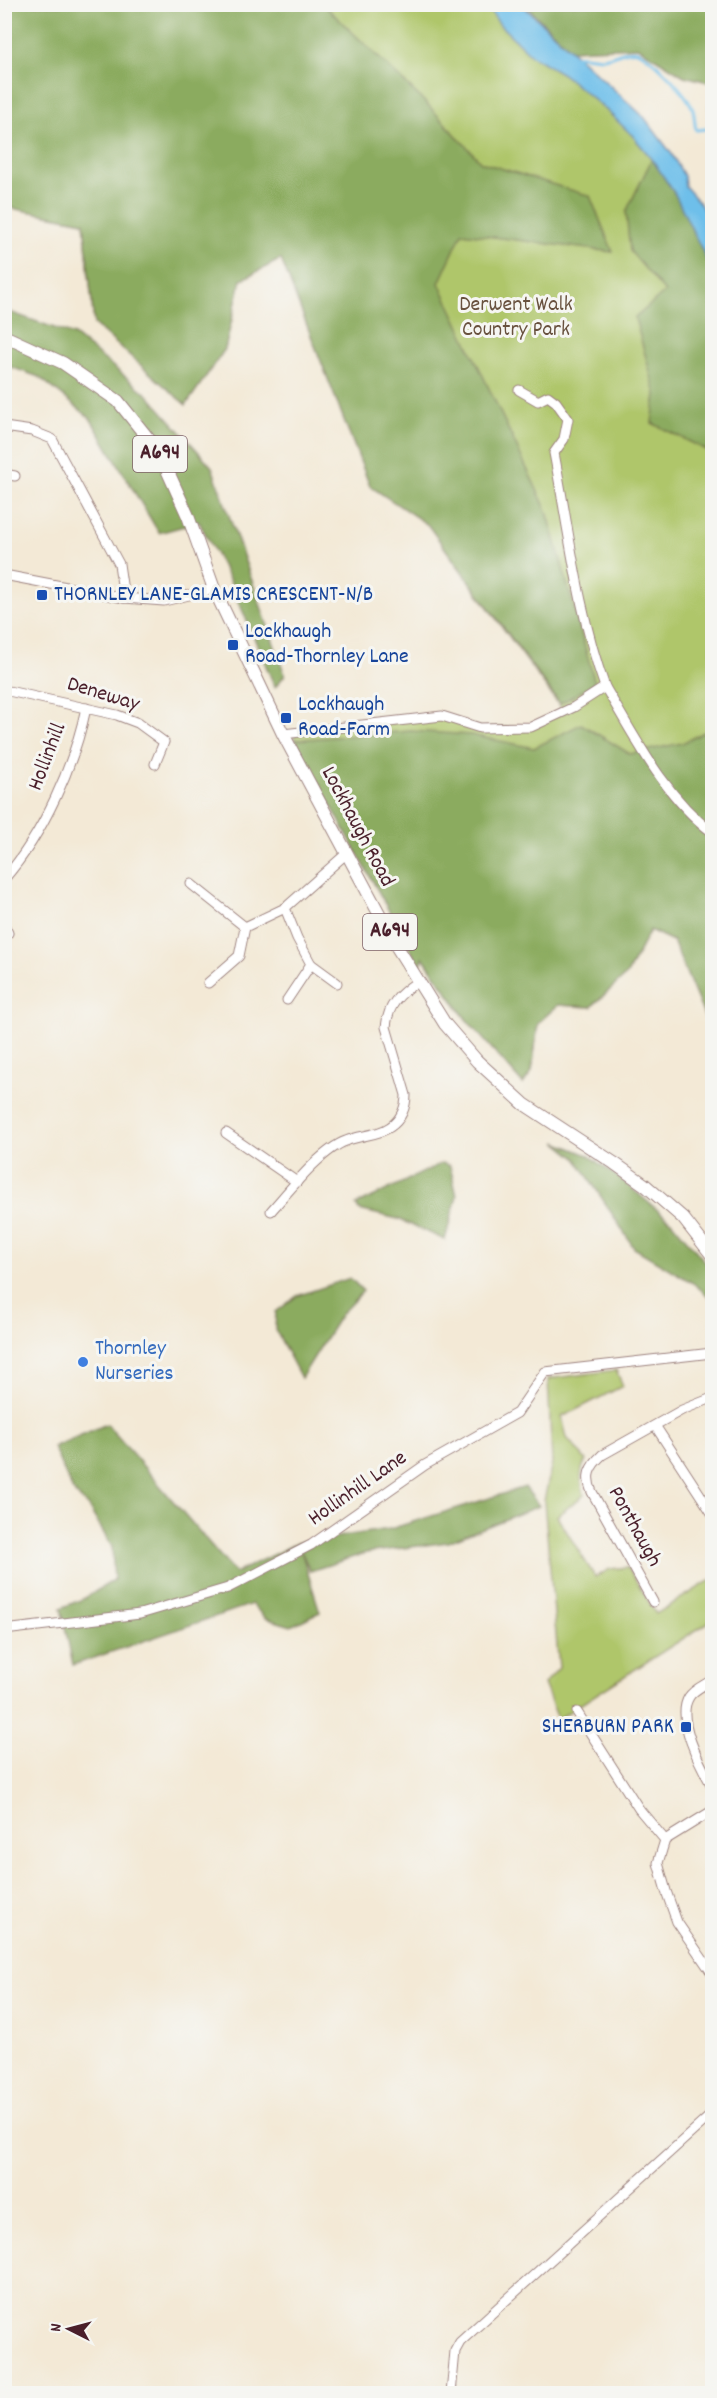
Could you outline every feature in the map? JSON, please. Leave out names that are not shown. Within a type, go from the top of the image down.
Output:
[{"type":"main road","name":"Lockhaugh Road","points":[[4,336],[63,363],[118,401],[159,452],[188,516],[214,590],[283,734],[417,982],[445,1024],[477,1061],[524,1104],[645,1185],[683,1218],[712,1255]]},
{"type":"street","points":[[519,390],[538,401],[548,396],[556,402],[568,419],[564,439],[554,453],[601,689],[665,782],[698,821],[712,832]]},
{"type":"street","points":[[4,427],[32,431],[52,439],[119,564],[124,598]]},
{"type":"street","points":[[4,474],[15,476]]},
{"type":"street","points":[[4,575],[124,598],[173,601],[214,590]]},
{"type":"street","points":[[283,734],[442,716],[480,728],[531,727],[574,707],[601,689]]},
{"type":"street","name":"Deneway","points":[[4,690],[117,715],[138,723],[164,742],[155,764]]},
{"type":"street","name":"Hollinhill","points":[[4,879],[22,859],[66,776],[79,742],[86,708]]},
{"type":"street","points":[[245,927],[285,908],[347,853]]},
{"type":"street","points":[[191,884],[245,927]]},
{"type":"street","points":[[285,908],[311,964],[337,983]]},
{"type":"street","points":[[208,983],[239,956],[245,927]]},
{"type":"street","points":[[287,1000],[311,964]]},
{"type":"street","points":[[271,1211],[297,1182],[332,1149],[345,1141],[391,1127],[403,1112],[406,1095],[386,1027],[387,1016],[392,1004],[417,982]]},
{"type":"street","points":[[226,1133],[297,1182]]},
{"type":"street","name":"Hollinhill Lane","points":[[4,1630],[141,1614],[228,1588],[311,1545],[425,1465],[517,1413],[545,1372],[712,1353]]},
{"type":"street","name":"Ponthaugh","points":[[653,1602],[587,1480],[591,1465],[602,1455],[656,1427],[682,1410],[712,1398]]},
{"type":"street","points":[[656,1427],[712,1513]]},
{"type":"street","points":[[712,1680],[690,1696],[684,1715],[701,1766],[712,1786]]},
{"type":"street","points":[[578,1712],[639,1809],[665,1840]]},
{"type":"street","points":[[712,1811],[665,1840],[658,1863],[677,1922],[712,1973]]},
{"type":"street","points":[[451,2394],[455,2351],[460,2343],[712,2114]]},
{"type":"green space","name":"Derwent Walk Country Park","points":[[4,5],[486,5],[501,26],[532,56],[563,74],[604,108],[632,135],[652,159],[712,271],[712,1034],[673,941],[650,930],[627,974],[591,1007],[558,1005],[538,1023],[532,1071],[523,1084],[466,1019],[423,957],[420,967],[292,733],[442,716],[480,728],[531,727],[564,712],[428,525],[370,486],[281,259],[241,280],[225,349],[186,405],[94,324],[84,222],[5,207]]},
{"type":"green space","points":[[4,5],[324,5],[427,104],[481,162],[590,196],[613,252],[462,233],[439,283],[547,511],[595,683],[560,704],[428,525],[370,486],[281,259],[241,280],[225,349],[186,405],[94,324],[84,222],[5,207]]},
{"type":"green space","points":[[525,5],[712,5],[712,83],[684,76],[638,47],[571,50]]},
{"type":"green space","points":[[709,104],[712,104],[712,200],[705,166],[711,130]]},
{"type":"green space","points":[[652,159],[675,194],[712,271],[712,453],[652,423],[656,394],[635,318],[665,292],[630,251],[626,212]]},
{"type":"green space","points":[[4,310],[74,335],[148,395],[212,467],[285,675],[275,687],[229,579],[199,522],[159,533],[90,418],[39,377],[5,365]]},
{"type":"green space","points":[[581,724],[630,754],[682,743],[712,728],[712,1034],[673,941],[650,930],[627,974],[591,1007],[558,1005],[538,1023],[532,1071],[523,1084],[466,1019],[423,957],[420,967],[295,740],[411,731],[471,735],[534,748]]},
{"type":"green space","points":[[556,1142],[588,1155],[672,1222],[712,1270],[712,1299],[693,1283],[634,1248],[576,1158]]},
{"type":"green space","points":[[442,1163],[450,1166],[457,1196],[445,1240],[398,1219],[359,1210],[356,1205]]},
{"type":"green space","points":[[350,1278],[363,1291],[341,1314],[301,1378],[275,1329],[276,1312],[297,1296]]},
{"type":"green space","points":[[616,1370],[623,1386],[562,1417],[567,1438],[586,1460],[581,1482],[584,1495],[557,1516],[595,1577],[610,1569],[628,1567],[656,1614],[712,1579],[712,1620],[558,1719],[544,1684],[559,1668],[544,1501],[552,1463],[548,1379]]},
{"type":"green space","points":[[107,1424],[235,1573],[297,1543],[390,1529],[525,1487],[539,1506],[448,1542],[366,1553],[310,1571],[301,1551],[320,1612],[291,1626],[265,1618],[252,1604],[73,1665],[61,1608],[85,1598],[114,1580],[112,1547],[89,1508],[73,1491],[53,1447]]},
{"type":"water","points":[[486,5],[522,5],[644,117],[671,153],[684,176],[685,186],[699,202],[712,225],[712,271],[675,194],[652,159],[632,135],[563,74],[532,56],[501,26]]},
{"type":"waterway","points":[[573,56],[601,58],[633,50],[643,54],[668,75],[688,100],[693,110],[696,130],[706,129]]},
{"type":"place","name":"THORNLEY LANE-GLAMIS CRESCENT-N/B","points":[[42,595]]},
{"type":"place","name":"Lockhaugh Road-Thornley Lane","points":[[233,645]]},
{"type":"place","name":"Lockhaugh Road-Farm","points":[[286,718]]},
{"type":"place","name":"Thornley Nurseries","points":[[83,1362]]},
{"type":"place","name":"SHERBURN PARK","points":[[686,1727]]}]
